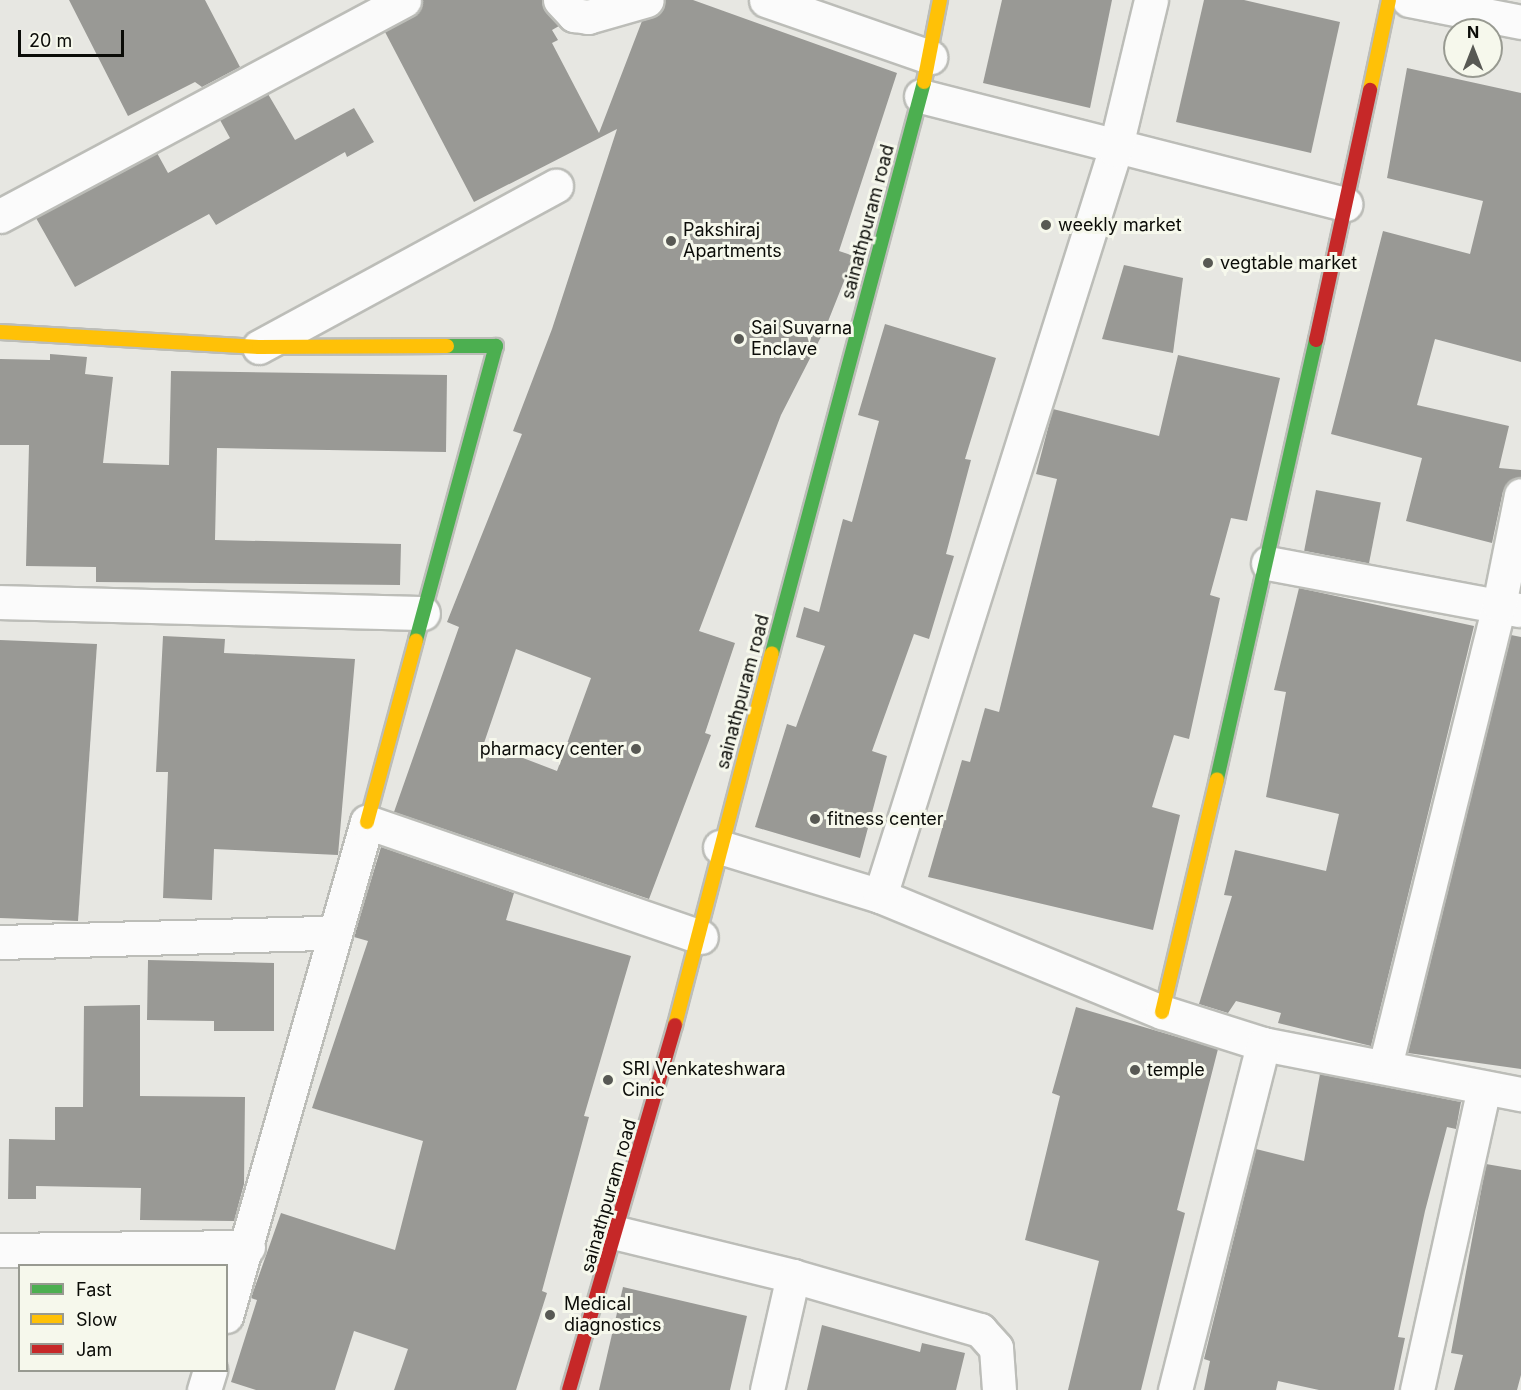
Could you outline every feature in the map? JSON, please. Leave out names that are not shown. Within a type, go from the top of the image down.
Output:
[{"type":"street","points":[[0,216],[404,0]]},
{"type":"street","points":[[560,0],[574,15],[588,18],[647,0]]},
{"type":"street","points":[[766,0],[930,57]]},
{"type":"street","name":"sainathpuram road","points":[[569,1390],[617,1233],[701,937],[720,847],[921,96],[940,0]]},
{"type":"street","points":[[880,896],[1115,150],[1151,0]]},
{"type":"street","points":[[1162,1012],[1268,563],[1389,0]]},
{"type":"street","points":[[1409,0],[1521,22]]},
{"type":"street","points":[[921,96],[1115,150],[1345,204]]},
{"type":"street","points":[[259,347],[556,186]]},
{"type":"street","points":[[0,332],[259,347],[496,346],[367,822],[332,933],[248,1246],[228,1310]]},
{"type":"street","points":[[1385,1066],[1510,608],[1521,495]]},
{"type":"street","points":[[1268,563],[1510,608]]},
{"type":"street","points":[[0,602],[423,613]]},
{"type":"street","points":[[367,822],[701,937]]},
{"type":"street","points":[[720,847],[880,896],[1162,1012],[1263,1044],[1385,1066],[1521,1095]]},
{"type":"street","points":[[0,942],[332,933]]},
{"type":"street","points":[[1175,1390],[1263,1044]]},
{"type":"street","points":[[1417,1390],[1484,1088]]},
{"type":"street","points":[[617,1233],[793,1276],[980,1330],[996,1348],[999,1390]]},
{"type":"street","points":[[0,1250],[248,1246]]},
{"type":"street","points":[[767,1390],[793,1276]]},
{"type":"street","points":[[204,1390],[210,1372]]},
{"type":"building","points":[[69,0],[205,0],[240,67],[202,87],[195,82],[128,116]]},
{"type":"building","points":[[423,0],[542,0],[559,26],[552,30],[558,40],[552,43],[599,133],[642,21],[660,13],[665,0],[693,0],[897,73],[839,251],[854,256],[825,329],[781,415],[699,631],[735,643],[705,733],[711,735],[649,899],[394,812],[459,627],[447,622],[522,434],[513,431],[552,329],[617,129],[474,202],[385,32],[413,16]],"holes":[[[516,649],[591,678],[557,771],[484,743]]]},
{"type":"building","points":[[1002,0],[1112,0],[1090,108],[983,83]]},
{"type":"building","points":[[1204,0],[1244,0],[1340,22],[1311,153],[1176,122]]},
{"type":"building","points":[[1407,68],[1443,76],[1443,78],[1453,78],[1521,93],[1521,362],[1435,339],[1417,405],[1509,426],[1499,468],[1521,470],[1521,477],[1503,491],[1492,543],[1406,521],[1422,458],[1331,434],[1383,231],[1470,254],[1483,201],[1387,178]]},
{"type":"building","points":[[268,94],[295,140],[354,108],[374,142],[347,157],[345,152],[216,225],[209,214],[75,287],[36,218],[157,153],[168,173],[230,138],[220,120]]},
{"type":"building","points":[[1124,265],[1183,278],[1173,353],[1102,339]]},
{"type":"building","points":[[885,324],[996,358],[965,459],[971,460],[946,554],[954,556],[929,639],[914,634],[872,751],[887,756],[860,858],[755,827],[787,724],[796,727],[825,646],[796,637],[804,607],[819,612],[843,519],[852,522],[879,421],[858,415]]},
{"type":"building","points":[[50,354],[87,357],[85,374],[113,377],[103,463],[169,465],[171,371],[447,375],[446,452],[217,448],[215,540],[401,544],[400,585],[96,582],[96,567],[26,566],[29,445],[0,445],[0,359],[50,360]]},
{"type":"building","points":[[1178,355],[1280,378],[1247,521],[1231,518],[1210,595],[1220,598],[1189,739],[1174,735],[1152,807],[1180,815],[1153,930],[928,877],[962,760],[970,762],[985,708],[999,712],[1057,479],[1036,474],[1053,409],[1159,436]]},
{"type":"building","points":[[1316,490],[1381,503],[1369,563],[1304,551]]},
{"type":"building","points":[[1299,588],[1474,626],[1371,1046],[1278,1023],[1281,1013],[1236,1001],[1228,1013],[1199,1004],[1232,896],[1224,895],[1235,850],[1326,871],[1339,814],[1266,797],[1286,692],[1274,690]]},
{"type":"building","points":[[1511,635],[1521,637],[1521,1069],[1408,1053]]},
{"type":"building","points":[[163,636],[225,639],[224,653],[355,659],[338,855],[214,849],[212,900],[163,898],[168,772],[156,772]]},
{"type":"building","points":[[0,640],[97,644],[78,921],[0,918]]},
{"type":"building","points":[[381,847],[514,893],[506,920],[631,956],[584,1116],[589,1117],[542,1291],[547,1293],[516,1390],[394,1390],[408,1349],[354,1331],[335,1390],[256,1390],[231,1382],[257,1300],[251,1298],[281,1213],[395,1250],[423,1141],[312,1108],[368,941],[354,937]]},
{"type":"building","points":[[148,960],[274,963],[274,1031],[214,1031],[214,1021],[147,1020]]},
{"type":"building","points":[[140,1005],[140,1096],[245,1097],[244,1184],[234,1221],[140,1220],[141,1188],[36,1186],[36,1199],[8,1199],[9,1139],[55,1140],[55,1107],[83,1107],[84,1006]]},
{"type":"building","points":[[1076,1007],[1218,1049],[1177,1210],[1185,1213],[1141,1390],[1068,1390],[1099,1261],[1025,1240],[1060,1096],[1052,1093]]},
{"type":"building","points":[[1320,1074],[1461,1102],[1456,1129],[1447,1127],[1425,1211],[1398,1337],[1405,1338],[1394,1390],[1319,1390],[1278,1381],[1276,1390],[1204,1390],[1210,1361],[1204,1359],[1256,1149],[1304,1161]]},
{"type":"building","points":[[1486,1164],[1521,1170],[1521,1375],[1517,1390],[1454,1390],[1463,1355],[1451,1353]]},
{"type":"building","points":[[623,1287],[747,1316],[730,1390],[599,1390]]},
{"type":"building","points":[[822,1325],[920,1352],[922,1343],[965,1353],[956,1390],[807,1390]]},
{"type":"traffic: fast","points":[[772,653],[924,82]]},
{"type":"traffic: fast","points":[[1217,779],[1316,340]]},
{"type":"traffic: fast","points":[[416,640],[496,346],[447,346]]},
{"type":"traffic: slow","points":[[924,82],[940,0]]},
{"type":"traffic: slow","points":[[1370,90],[1389,0]]},
{"type":"traffic: slow","points":[[0,332],[259,347],[447,346]]},
{"type":"traffic: slow","points":[[367,822],[416,640]]},
{"type":"traffic: slow","points":[[675,1025],[772,653]]},
{"type":"traffic: slow","points":[[1162,1012],[1217,779]]},
{"type":"traffic: jam","points":[[1316,340],[1370,90]]},
{"type":"traffic: jam","points":[[569,1390],[675,1025]]},
{"type":"place","name":"weekly market","points":[[1046,225]]},
{"type":"place","name":"Pakshiraj Apartments","points":[[671,241]]},
{"type":"place","name":"vegtable market","points":[[1208,263]]},
{"type":"place","name":"Sai Suvarna Enclave","points":[[739,339]]},
{"type":"place","name":"pharmacy center","points":[[636,749]]},
{"type":"place","name":"fitness center","points":[[815,819]]},
{"type":"place","name":"temple","points":[[1135,1070]]},
{"type":"place","name":"SRI Venkateshwara Cinic","points":[[608,1080]]},
{"type":"place","name":"Medical diagnostics","points":[[550,1315]]}]
